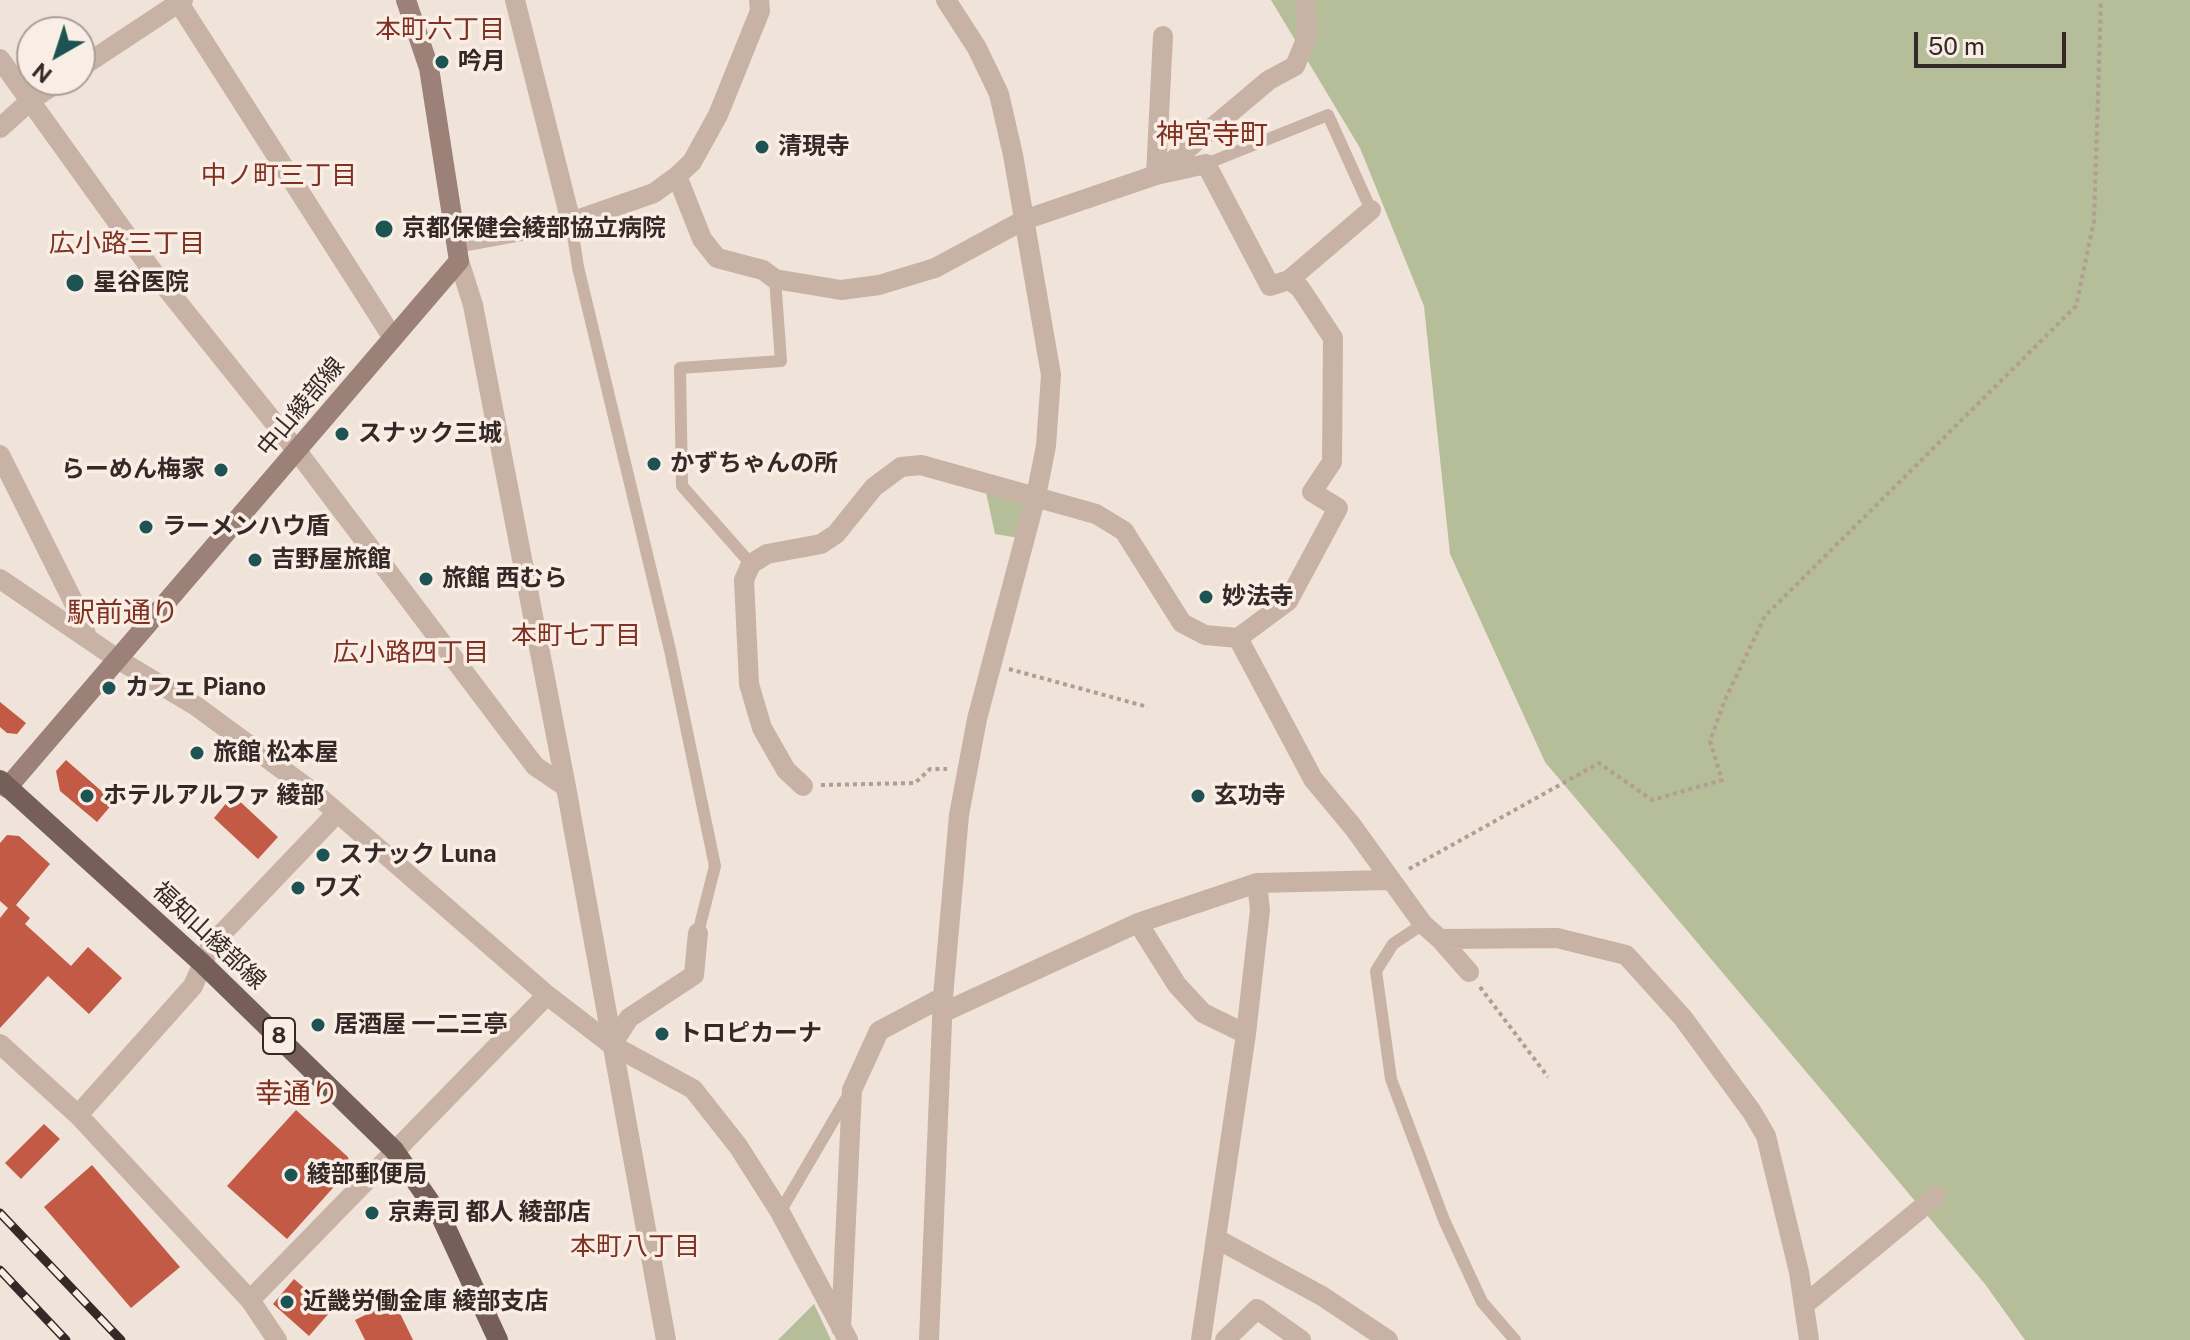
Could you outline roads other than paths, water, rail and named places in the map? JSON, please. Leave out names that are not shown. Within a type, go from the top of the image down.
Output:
[{"type":"main road","points":[[406,0],[429,68],[458,252]]},
{"type":"main road","name":"中山綾部線","points":[[2,787],[119,660],[393,338],[458,252]]},
{"type":"main road","name":"福知山綾部線","points":[[2,787],[203,964],[394,1150],[442,1219],[498,1340]]},
{"type":"street","points":[[515,0],[571,222]]},
{"type":"street","points":[[666,1340],[566,787],[473,305],[458,252],[571,222],[654,193],[677,176],[692,162],[718,115],[760,11],[759,0]]},
{"type":"street","points":[[929,1340],[942,1005],[959,815],[992,664],[1036,496],[1046,446],[1051,375],[1013,155],[999,94],[977,48],[946,0]]},
{"type":"street","points":[[1156,175],[1269,80],[1295,66],[1307,37],[1305,0]]},
{"type":"street","points":[[96,57],[179,1],[393,338]]},
{"type":"street","points":[[1156,175],[1163,36]]},
{"type":"street","points":[[0,59],[151,269],[297,451],[535,766],[566,787]]},
{"type":"street","points":[[0,128],[37,96]]},
{"type":"street","points":[[677,176],[702,239],[717,258],[754,267],[775,279],[841,290],[879,285],[935,268],[1024,220],[1156,175],[1206,164],[1270,286],[1289,280],[1371,210]]},
{"type":"street","points":[[803,786],[786,770],[762,728],[749,684],[744,580],[751,564],[767,554],[821,544],[836,534],[874,487],[901,467],[921,465],[1096,514],[1124,531],[1182,623],[1205,635],[1238,638],[1288,601],[1338,508],[1312,492],[1332,462],[1333,338],[1300,288],[1289,280]]},
{"type":"street","points":[[0,455],[78,611],[87,637]]},
{"type":"street","points":[[0,579],[119,660],[196,706],[317,795],[547,995],[612,1045],[693,1089],[738,1146],[780,1212],[844,1334]]},
{"type":"street","points":[[1238,638],[1313,779],[1353,827],[1423,924],[1469,972]]},
{"type":"street","points":[[78,1115],[193,986],[211,945],[337,813]]},
{"type":"street","points":[[844,1334],[852,1090],[879,1031],[1138,923],[1257,883],[1389,880]]},
{"type":"street","points":[[1204,1338],[1246,1034],[1260,910],[1257,883]]},
{"type":"street","points":[[1138,923],[1177,985],[1203,1013],[1246,1034]]},
{"type":"street","points":[[612,1045],[629,1018],[694,975],[698,933]]},
{"type":"street","points":[[1440,939],[1557,938],[1626,955],[1683,1018],[1766,1136],[1799,1272],[1809,1340]]},
{"type":"street","points":[[250,1300],[547,995]]},
{"type":"street","points":[[0,1044],[78,1115],[250,1300],[277,1340]]},
{"type":"street","points":[[1804,1305],[1936,1196]]},
{"type":"street","points":[[1217,1239],[1322,1296],[1388,1340]]},
{"type":"street","points":[[1225,1340],[1257,1309],[1301,1340]]},
{"type":"lane","points":[[1206,164],[1328,115],[1371,210]]},
{"type":"lane","points":[[571,222],[578,267],[670,650],[715,866],[698,933]]},
{"type":"lane","points":[[751,564],[682,486],[680,368],[781,361],[775,279]]},
{"type":"lane","points":[[1423,924],[1393,944],[1376,971],[1391,1079],[1444,1220],[1482,1302],[1515,1340]]},
{"type":"lane","points":[[780,1212],[852,1090]]},
{"type":"railway","points":[[0,1213],[121,1340]]},
{"type":"railway","points":[[0,1270],[66,1340]]},
{"type":"place","name":"吟月","points":[[442,62]]},
{"type":"place","name":"清現寺","points":[[762,147]]},
{"type":"place","name":"京都保健会綾部協立病院","points":[[384,229]]},
{"type":"place","name":"星谷医院","points":[[75,283]]},
{"type":"place","name":"スナック三城","points":[[342,434]]},
{"type":"place","name":"かずちゃんの所","points":[[654,464]]},
{"type":"place","name":"らーめん梅家","points":[[221,470]]},
{"type":"place","name":"ラーメンハウ盾","points":[[146,527]]},
{"type":"place","name":"吉野屋旅館","points":[[255,560]]},
{"type":"place","name":"旅館 西むら","points":[[426,579]]},
{"type":"place","name":"妙法寺","points":[[1206,597]]},
{"type":"place","name":"カフェ Piano","points":[[109,688]]},
{"type":"place","name":"旅館 松本屋","points":[[197,753]]},
{"type":"place","name":"ホテルアルファ 綾部","points":[[87,796]]},
{"type":"place","name":"玄功寺","points":[[1198,796]]},
{"type":"place","name":"スナック Luna","points":[[323,855]]},
{"type":"place","name":"ワズ","points":[[298,888]]},
{"type":"place","name":"居酒屋 一二三亭","points":[[318,1025]]},
{"type":"place","name":"トロピカーナ","points":[[662,1034]]},
{"type":"place","name":"綾部郵便局","points":[[291,1175]]},
{"type":"place","name":"京寿司 都人 綾部店","points":[[372,1213]]},
{"type":"place","name":"近畿労働金庫 綾部支店","points":[[287,1302]]},
{"type":"district","name":"本町六丁目","points":[[440,30]]},
{"type":"district","name":"神宮寺町","points":[[1212,135]]},
{"type":"district","name":"中ノ町三丁目","points":[[279,176]]},
{"type":"district","name":"広小路三丁目","points":[[127,244]]},
{"type":"district","name":"駅前通り","points":[[123,613]]},
{"type":"district","name":"本町七丁目","points":[[576,636]]},
{"type":"district","name":"広小路四丁目","points":[[411,653]]},
{"type":"district","name":"幸通り","points":[[297,1094]]},
{"type":"district","name":"本町八丁目","points":[[635,1247]]}]
